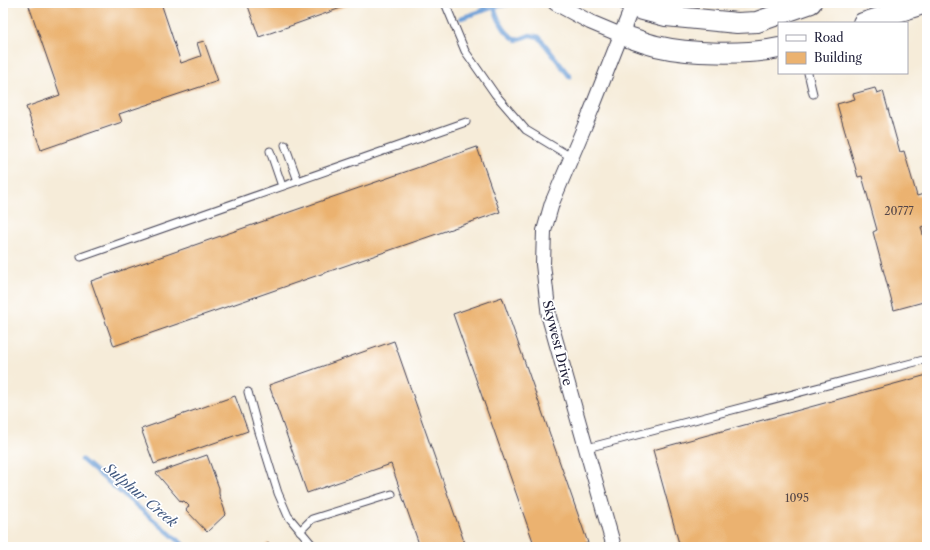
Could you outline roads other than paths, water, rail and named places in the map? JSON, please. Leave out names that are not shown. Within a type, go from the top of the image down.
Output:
[{"type":"street","points":[[554,3],[590,22],[621,35],[657,46],[696,52],[748,51],[778,48]]},
{"type":"street","points":[[630,4],[666,16],[737,23],[757,22],[811,3]]},
{"type":"street","points":[[866,22],[926,3]]},
{"type":"street","name":"Skywest Drive","points":[[614,547],[549,317],[543,264],[544,231],[546,220],[621,35],[630,4]]},
{"type":"lane","points":[[446,3],[465,51],[495,94],[526,130],[571,157]]},
{"type":"lane","points":[[808,74],[813,94]]},
{"type":"lane","points":[[81,257],[466,122]]},
{"type":"lane","points":[[285,145],[298,181]]},
{"type":"lane","points":[[270,151],[282,186]]},
{"type":"lane","points":[[587,448],[927,359]]},
{"type":"lane","points":[[248,392],[278,493],[288,516],[314,547]]},
{"type":"lane","points":[[300,531],[312,520],[392,494]]},
{"type":"waterway","points":[[483,11],[485,3]]},
{"type":"waterway","points":[[461,18],[494,7],[513,3]]},
{"type":"waterway","points":[[494,7],[500,22],[508,34],[517,40],[530,35],[539,37],[570,77]]},
{"type":"waterway","name":"Sulphur Creek","points":[[82,460],[186,547]]}]
